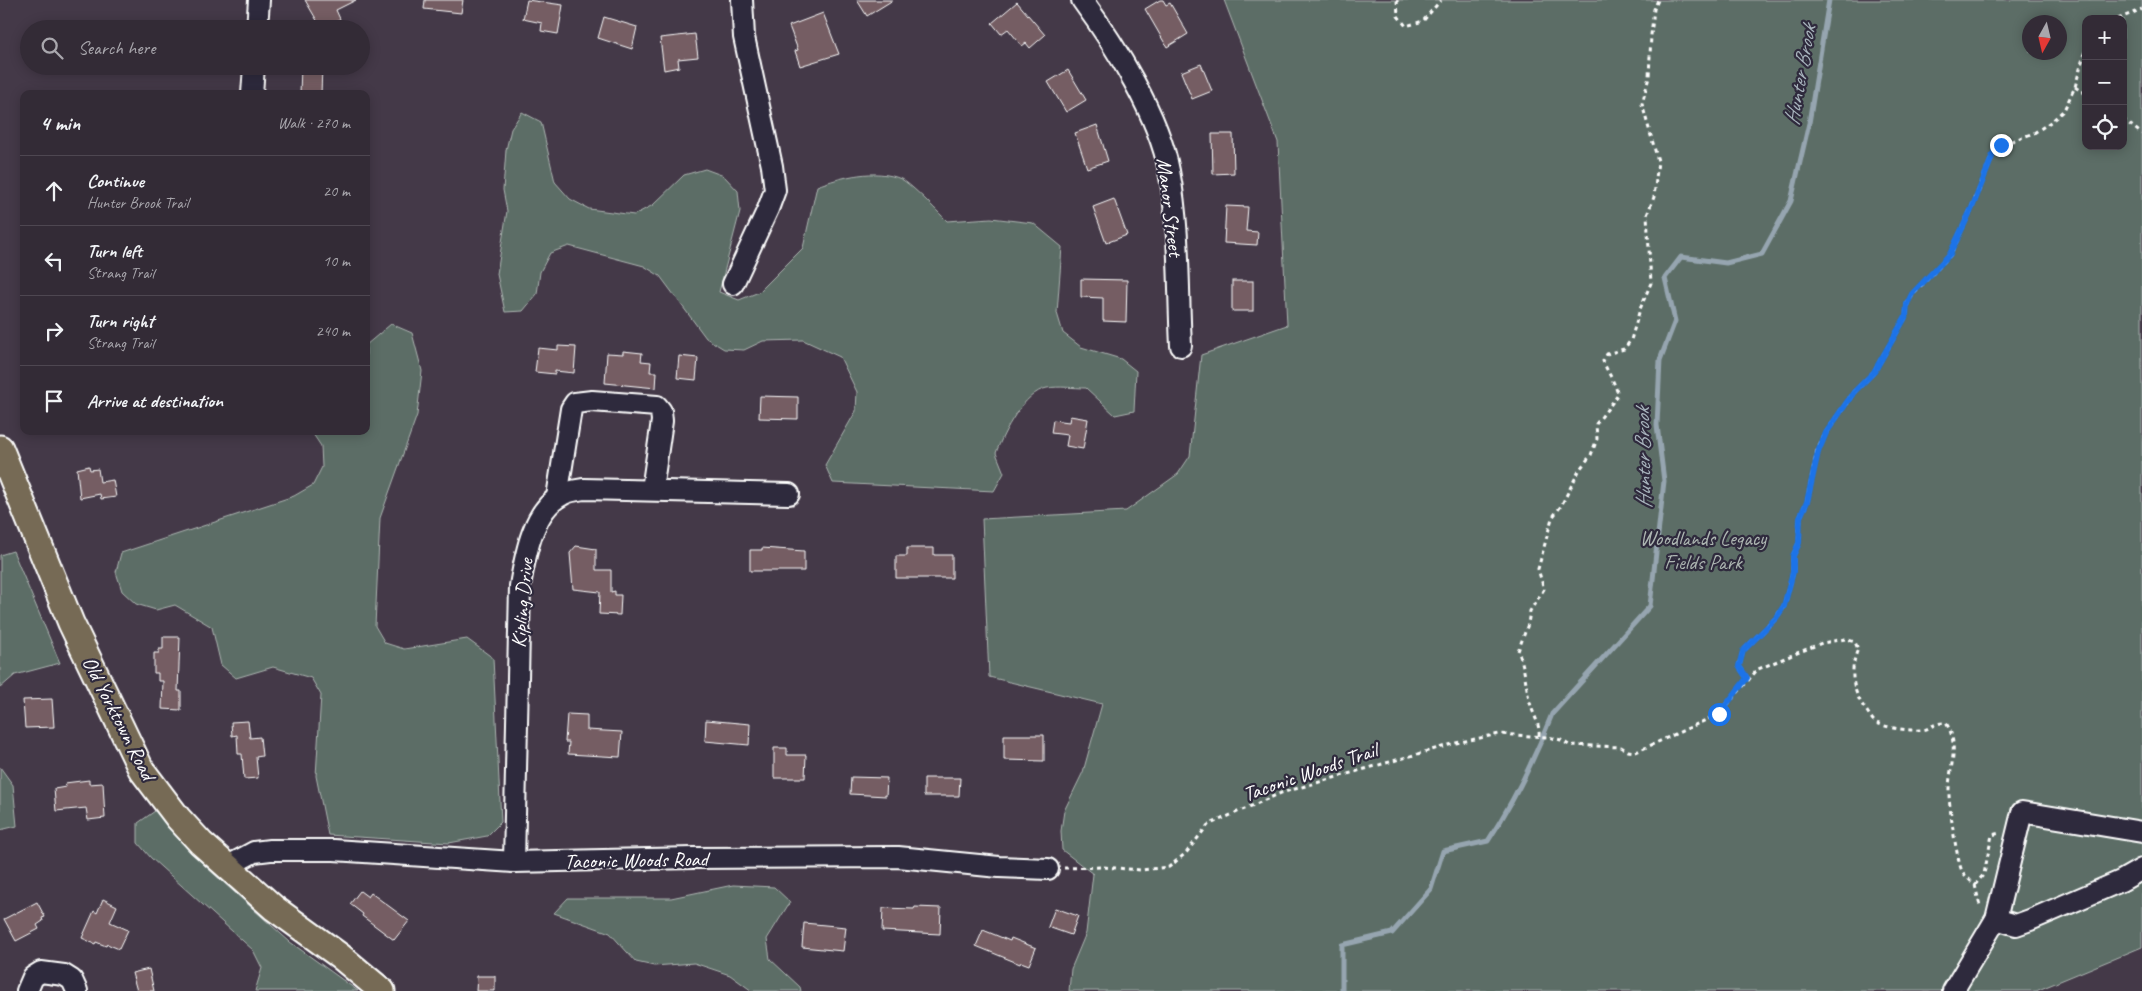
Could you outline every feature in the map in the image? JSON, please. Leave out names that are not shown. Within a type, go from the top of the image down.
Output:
[{"type":"main road","name":"Old Yorktown Road","points":[[0,448],[72,623],[140,769],[178,818],[228,866],[274,908],[340,956],[382,991]]},
{"type":"street","points":[[258,20],[259,0]]},
{"type":"street","points":[[733,284],[768,210],[775,190],[772,166],[744,37],[742,0]]},
{"type":"street","name":"Manor Street","points":[[1082,0],[1110,38],[1155,125],[1169,170],[1175,222],[1181,346]]},
{"type":"street","points":[[252,90],[253,75]]},
{"type":"street","points":[[557,498],[570,409],[575,403],[592,401],[656,406],[661,411],[662,421],[652,490]]},
{"type":"street","points":[[557,498],[562,494],[584,489],[789,494]]},
{"type":"street","name":"Kipling Drive","points":[[514,862],[520,586],[527,547],[538,522],[550,502],[557,498]]},
{"type":"street","points":[[1953,991],[1996,919],[2022,812],[2142,832]]},
{"type":"street","name":"Taconic Woods Road","points":[[228,866],[254,852],[270,850],[334,850],[514,862],[693,858],[898,857],[999,867],[1048,869]]},
{"type":"street","points":[[1996,919],[2016,925],[2121,881],[2142,870]]},
{"type":"street","points":[[27,991],[33,977],[41,972],[64,975],[72,980],[77,991]]},
{"type":"path","points":[[1397,0],[1398,16],[1406,26],[1423,21],[1441,0]]},
{"type":"path","points":[[1539,736],[1540,728],[1531,706],[1524,664],[1518,651],[1528,624],[1530,611],[1544,588],[1538,569],[1552,518],[1561,506],[1580,469],[1591,455],[1598,439],[1596,424],[1618,395],[1614,380],[1603,361],[1607,354],[1624,349],[1631,340],[1640,309],[1651,282],[1647,215],[1654,197],[1658,161],[1642,104],[1649,77],[1654,9],[1658,0]]},
{"type":"path","points":[[2127,15],[2142,9]]},
{"type":"path","points":[[2016,834],[1997,832],[1992,835],[1984,874],[1975,885],[1962,870],[1954,830],[1949,794],[1954,750],[1951,732],[1946,723],[1936,722],[1923,730],[1903,729],[1874,722],[1859,701],[1853,681],[1852,662],[1858,649],[1855,642],[1845,639],[1822,643],[1758,669],[1747,678],[1739,666],[1743,651],[1776,618],[1784,606],[1793,572],[1793,556],[1799,543],[1800,517],[1807,502],[1818,452],[1826,433],[1854,392],[1874,372],[1906,316],[1907,304],[1912,294],[1950,254],[1972,208],[1994,152],[2001,145],[2034,133],[2064,110],[2075,87],[2082,60]]},
{"type":"path","points":[[2075,87],[2082,91]]},
{"type":"path","points":[[2127,122],[2142,134]]},
{"type":"path","name":"Taconic Woods Trail","points":[[1048,869],[1103,867],[1141,870],[1169,867],[1186,853],[1208,826],[1281,793],[1456,743],[1499,734],[1548,737],[1561,740],[1569,745],[1621,747],[1628,751],[1636,752],[1719,714],[1747,678]]},
{"type":"green space","name":"Woodlands Legacy Fields Park","points":[[1224,0],[2142,0],[2142,947],[2036,991],[1069,991],[1071,969],[1086,933],[1093,874],[1062,850],[1061,831],[1064,811],[1083,772],[1102,704],[989,677],[982,519],[1126,511],[1178,474],[1190,456],[1201,355],[1287,325],[1278,142]]},
{"type":"green space","points":[[522,112],[541,122],[555,182],[570,199],[589,209],[634,215],[653,205],[684,175],[705,169],[724,176],[738,191],[740,211],[719,292],[739,300],[759,292],[803,248],[817,186],[837,180],[870,174],[881,174],[901,179],[947,221],[991,218],[1033,223],[1062,247],[1057,313],[1063,333],[1081,347],[1121,359],[1136,371],[1134,411],[1115,415],[1086,388],[1052,387],[1038,391],[1030,397],[1016,414],[999,445],[996,453],[1004,473],[994,491],[833,483],[825,465],[856,411],[857,392],[840,357],[803,340],[763,341],[744,350],[724,349],[706,338],[660,276],[644,266],[569,246],[550,253],[540,272],[537,294],[523,311],[505,312],[497,274],[507,211],[503,190],[506,150],[511,129]]},
{"type":"green space","points":[[391,324],[412,333],[422,371],[417,415],[380,518],[375,626],[385,643],[404,649],[467,639],[493,658],[501,822],[487,836],[449,843],[328,835],[316,776],[321,695],[311,678],[273,667],[236,678],[221,665],[212,627],[175,605],[156,610],[136,604],[122,591],[116,572],[121,553],[294,496],[313,485],[322,467],[321,446],[314,435],[370,435],[370,342]]},
{"type":"green space","points":[[13,551],[60,663],[15,675],[0,688],[0,555]]},
{"type":"green space","points":[[0,767],[13,785],[17,826],[0,830]]},
{"type":"green space","points":[[155,811],[205,866],[290,942],[358,991],[255,991],[262,968],[253,950],[151,858],[138,843],[138,823]]},
{"type":"green space","points":[[733,885],[774,887],[790,902],[767,939],[770,959],[800,987],[801,991],[752,991],[730,975],[694,963],[654,966],[636,962],[610,933],[554,913],[568,898],[671,898]]},
{"type":"building","points":[[305,0],[356,0],[336,10],[340,19],[338,20],[317,20]]},
{"type":"building","points":[[425,0],[463,0],[461,13],[424,9]]},
{"type":"building","points":[[527,0],[563,5],[558,34],[541,31],[542,23],[523,19]]},
{"type":"building","points":[[857,0],[893,0],[867,16]]},
{"type":"building","points":[[1163,0],[1166,5],[1170,3],[1188,34],[1167,47],[1145,9]]},
{"type":"building","points":[[1017,2],[1045,35],[1030,48],[1026,43],[1022,46],[1008,29],[1001,34],[992,23]]},
{"type":"building","points":[[823,13],[839,54],[800,66],[795,51],[798,50],[789,26]]},
{"type":"building","points":[[604,17],[637,27],[632,49],[598,38]]},
{"type":"building","points":[[695,34],[698,57],[678,59],[679,67],[664,70],[660,38]]},
{"type":"building","points":[[1201,64],[1212,91],[1192,99],[1181,72]]},
{"type":"building","points":[[1068,70],[1086,100],[1066,112],[1048,82]]},
{"type":"building","points":[[301,75],[322,75],[321,90],[300,90]]},
{"type":"building","points":[[1097,125],[1108,161],[1087,168],[1075,133]]},
{"type":"building","points":[[1212,134],[1233,134],[1234,173],[1213,174]]},
{"type":"building","points":[[1114,199],[1127,235],[1106,243],[1093,207]]},
{"type":"building","points":[[1226,206],[1248,207],[1246,231],[1258,232],[1257,245],[1224,243]]},
{"type":"building","points":[[1081,279],[1127,280],[1126,322],[1103,321],[1103,298],[1081,297]]},
{"type":"building","points":[[1232,281],[1253,281],[1253,311],[1232,311]]},
{"type":"building","points":[[558,346],[576,347],[574,373],[555,371],[555,374],[535,372],[538,348],[558,350]]},
{"type":"building","points":[[623,351],[642,353],[641,361],[651,362],[650,372],[657,372],[656,388],[605,383],[607,353],[623,354]]},
{"type":"building","points":[[679,356],[698,358],[696,380],[677,378]]},
{"type":"building","points":[[760,396],[798,397],[798,419],[759,418]]},
{"type":"building","points":[[1070,416],[1088,419],[1083,449],[1066,446],[1068,435],[1051,433],[1053,420],[1069,422]]},
{"type":"building","points":[[89,466],[90,470],[98,469],[100,482],[113,480],[116,497],[101,499],[100,494],[80,498],[77,469]]},
{"type":"building","points":[[576,546],[596,549],[596,570],[611,570],[611,592],[615,591],[615,595],[621,595],[620,615],[599,614],[600,592],[573,589],[570,553]]},
{"type":"building","points":[[762,548],[804,551],[804,571],[750,571],[750,550],[762,550]]},
{"type":"building","points":[[907,548],[934,548],[934,555],[952,555],[952,578],[896,578],[896,556],[907,556]]},
{"type":"building","points":[[163,637],[180,637],[178,691],[181,691],[181,710],[162,709],[163,681],[158,681],[158,673],[154,673],[154,653],[159,653],[159,649],[163,649]]},
{"type":"building","points":[[52,699],[54,727],[25,728],[23,700]]},
{"type":"building","points":[[567,714],[587,715],[587,730],[622,732],[620,757],[568,754],[569,742],[565,742]]},
{"type":"building","points":[[706,720],[750,724],[749,745],[705,741]]},
{"type":"building","points":[[248,721],[250,738],[260,737],[262,756],[256,757],[258,778],[244,779],[242,754],[238,754],[237,735],[232,736],[231,722]]},
{"type":"building","points":[[1004,735],[1044,735],[1044,761],[1004,760]]},
{"type":"building","points":[[774,748],[787,748],[787,755],[806,755],[805,778],[774,778]]},
{"type":"building","points":[[851,777],[887,778],[886,796],[850,794]]},
{"type":"building","points":[[924,778],[960,778],[959,796],[924,796]]},
{"type":"building","points":[[89,780],[89,784],[103,783],[105,818],[88,820],[86,808],[56,811],[54,789],[66,787],[65,783]]},
{"type":"building","points":[[360,891],[368,897],[371,893],[409,921],[394,940],[362,916],[363,914],[350,904]]},
{"type":"building","points":[[103,899],[117,906],[110,922],[128,930],[119,949],[107,944],[106,946],[96,942],[95,944],[82,938],[94,911],[97,913]]},
{"type":"building","points":[[37,902],[45,917],[37,925],[39,929],[16,941],[4,919]]},
{"type":"building","points":[[915,907],[941,908],[940,934],[882,931],[883,908],[914,909]]},
{"type":"building","points":[[1055,908],[1078,916],[1071,935],[1048,927]]},
{"type":"building","points":[[804,923],[846,927],[843,951],[802,947]]},
{"type":"building","points":[[983,930],[1010,941],[1011,938],[1036,948],[1029,965],[1021,962],[1020,964],[976,946]]},
{"type":"building","points":[[149,969],[154,991],[137,991],[132,973]]},
{"type":"building","points":[[477,976],[495,976],[495,991],[476,991]]},
{"type":"waterway","name":"Hunter Brook","points":[[1342,991],[1342,945],[1392,933],[1431,889],[1443,851],[1488,841],[1523,779],[1552,714],[1650,606],[1664,481],[1657,425],[1660,360],[1675,321],[1665,278],[1681,257],[1726,263],[1762,254],[1791,201],[1809,123],[1829,0]]},
{"type":"route","points":[[1719,714],[1747,678],[1739,666],[1743,651],[1776,618],[1784,606],[1793,572],[1793,556],[1799,543],[1800,517],[1807,502],[1818,452],[1826,433],[1854,392],[1874,372],[1892,344],[1906,316],[1907,304],[1912,294],[1950,254],[1972,208],[1994,152],[2001,145]]}]
